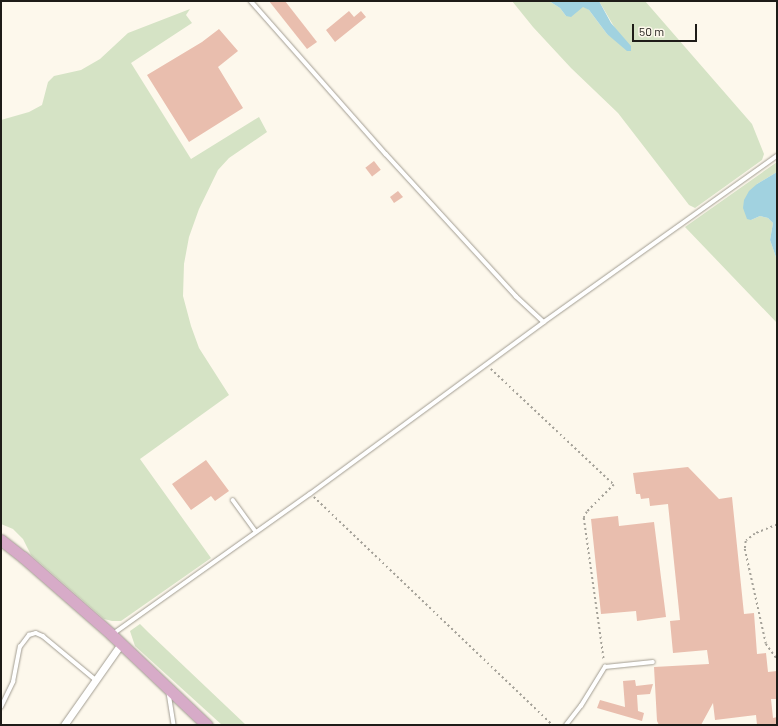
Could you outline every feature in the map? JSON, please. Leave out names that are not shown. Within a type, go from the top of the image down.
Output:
[{"type":"main road","points":[[1,540],[23,557],[112,634],[168,690],[207,725]]},
{"type":"street","points":[[64,725],[121,644]]},
{"type":"lane","points":[[251,1],[392,160],[516,296],[544,322]]},
{"type":"lane","points":[[112,634],[310,494],[544,322],[777,156]]},
{"type":"lane","points":[[233,500],[256,532]]},
{"type":"lane","points":[[1,707],[13,682],[20,648],[29,635],[36,632],[43,636],[96,680]]},
{"type":"lane","points":[[566,725],[605,667],[653,662]]},
{"type":"lane","points":[[168,690],[174,725]]},
{"type":"path","points":[[486,364],[614,485],[587,512],[584,518],[605,667]]},
{"type":"path","points":[[310,494],[553,725]]},
{"type":"path","points":[[777,525],[755,534],[746,541],[745,549],[766,644],[777,659]]},
{"type":"green space","points":[[512,1],[549,1],[560,8],[566,16],[583,6],[589,10],[607,34],[612,37],[616,30],[599,1],[645,1],[752,124],[764,154],[762,160],[695,208],[689,205],[618,113],[571,68],[533,27]]},
{"type":"green space","points":[[190,9],[186,15],[192,23],[131,63],[191,159],[259,117],[267,132],[229,158],[218,170],[199,209],[189,237],[184,264],[183,296],[191,326],[199,348],[229,395],[140,459],[211,558],[121,621],[112,621],[104,619],[31,555],[23,539],[13,529],[1,524],[1,120],[29,112],[42,105],[48,82],[54,76],[81,70],[100,59],[128,33]]},
{"type":"green space","points":[[777,162],[777,172],[757,184],[751,220],[760,216],[768,218],[773,223],[770,240],[777,260],[777,323],[685,227]]},
{"type":"green space","points":[[140,624],[246,725],[222,725],[135,646],[130,631]]},
{"type":"water","points":[[549,1],[599,1],[611,23],[631,46],[631,51],[627,51],[607,34],[589,10],[583,7],[571,17],[566,16],[560,8]]},
{"type":"water","points":[[777,172],[777,260],[770,240],[773,223],[768,218],[760,216],[751,220],[747,219],[743,208],[744,200],[749,191],[757,184]]},
{"type":"building","points":[[269,1],[285,1],[317,42],[307,49]]},
{"type":"building","points":[[349,11],[354,17],[361,11],[366,17],[335,42],[326,30]]},
{"type":"building","points":[[219,29],[238,51],[218,67],[243,108],[189,142],[147,75],[202,42]]},
{"type":"building","points":[[374,161],[381,170],[372,176],[365,168]]},
{"type":"building","points":[[398,191],[403,197],[394,203],[390,197]]},
{"type":"building","points":[[206,460],[229,491],[215,501],[211,496],[191,510],[172,484]]},
{"type":"building","points":[[688,467],[719,499],[732,497],[744,614],[754,613],[757,654],[766,653],[768,672],[777,671],[777,699],[771,699],[773,718],[777,717],[777,725],[757,725],[756,715],[715,720],[713,703],[701,725],[659,725],[657,721],[654,667],[709,664],[707,650],[673,653],[670,621],[680,620],[668,504],[650,506],[649,498],[641,499],[640,494],[636,494],[633,473]]},
{"type":"building","points":[[618,516],[619,526],[654,522],[666,617],[637,621],[636,611],[601,614],[591,519]]},
{"type":"building","points":[[635,680],[636,686],[653,684],[650,694],[637,695],[638,711],[644,713],[642,721],[597,708],[600,700],[625,707],[623,681]]}]
